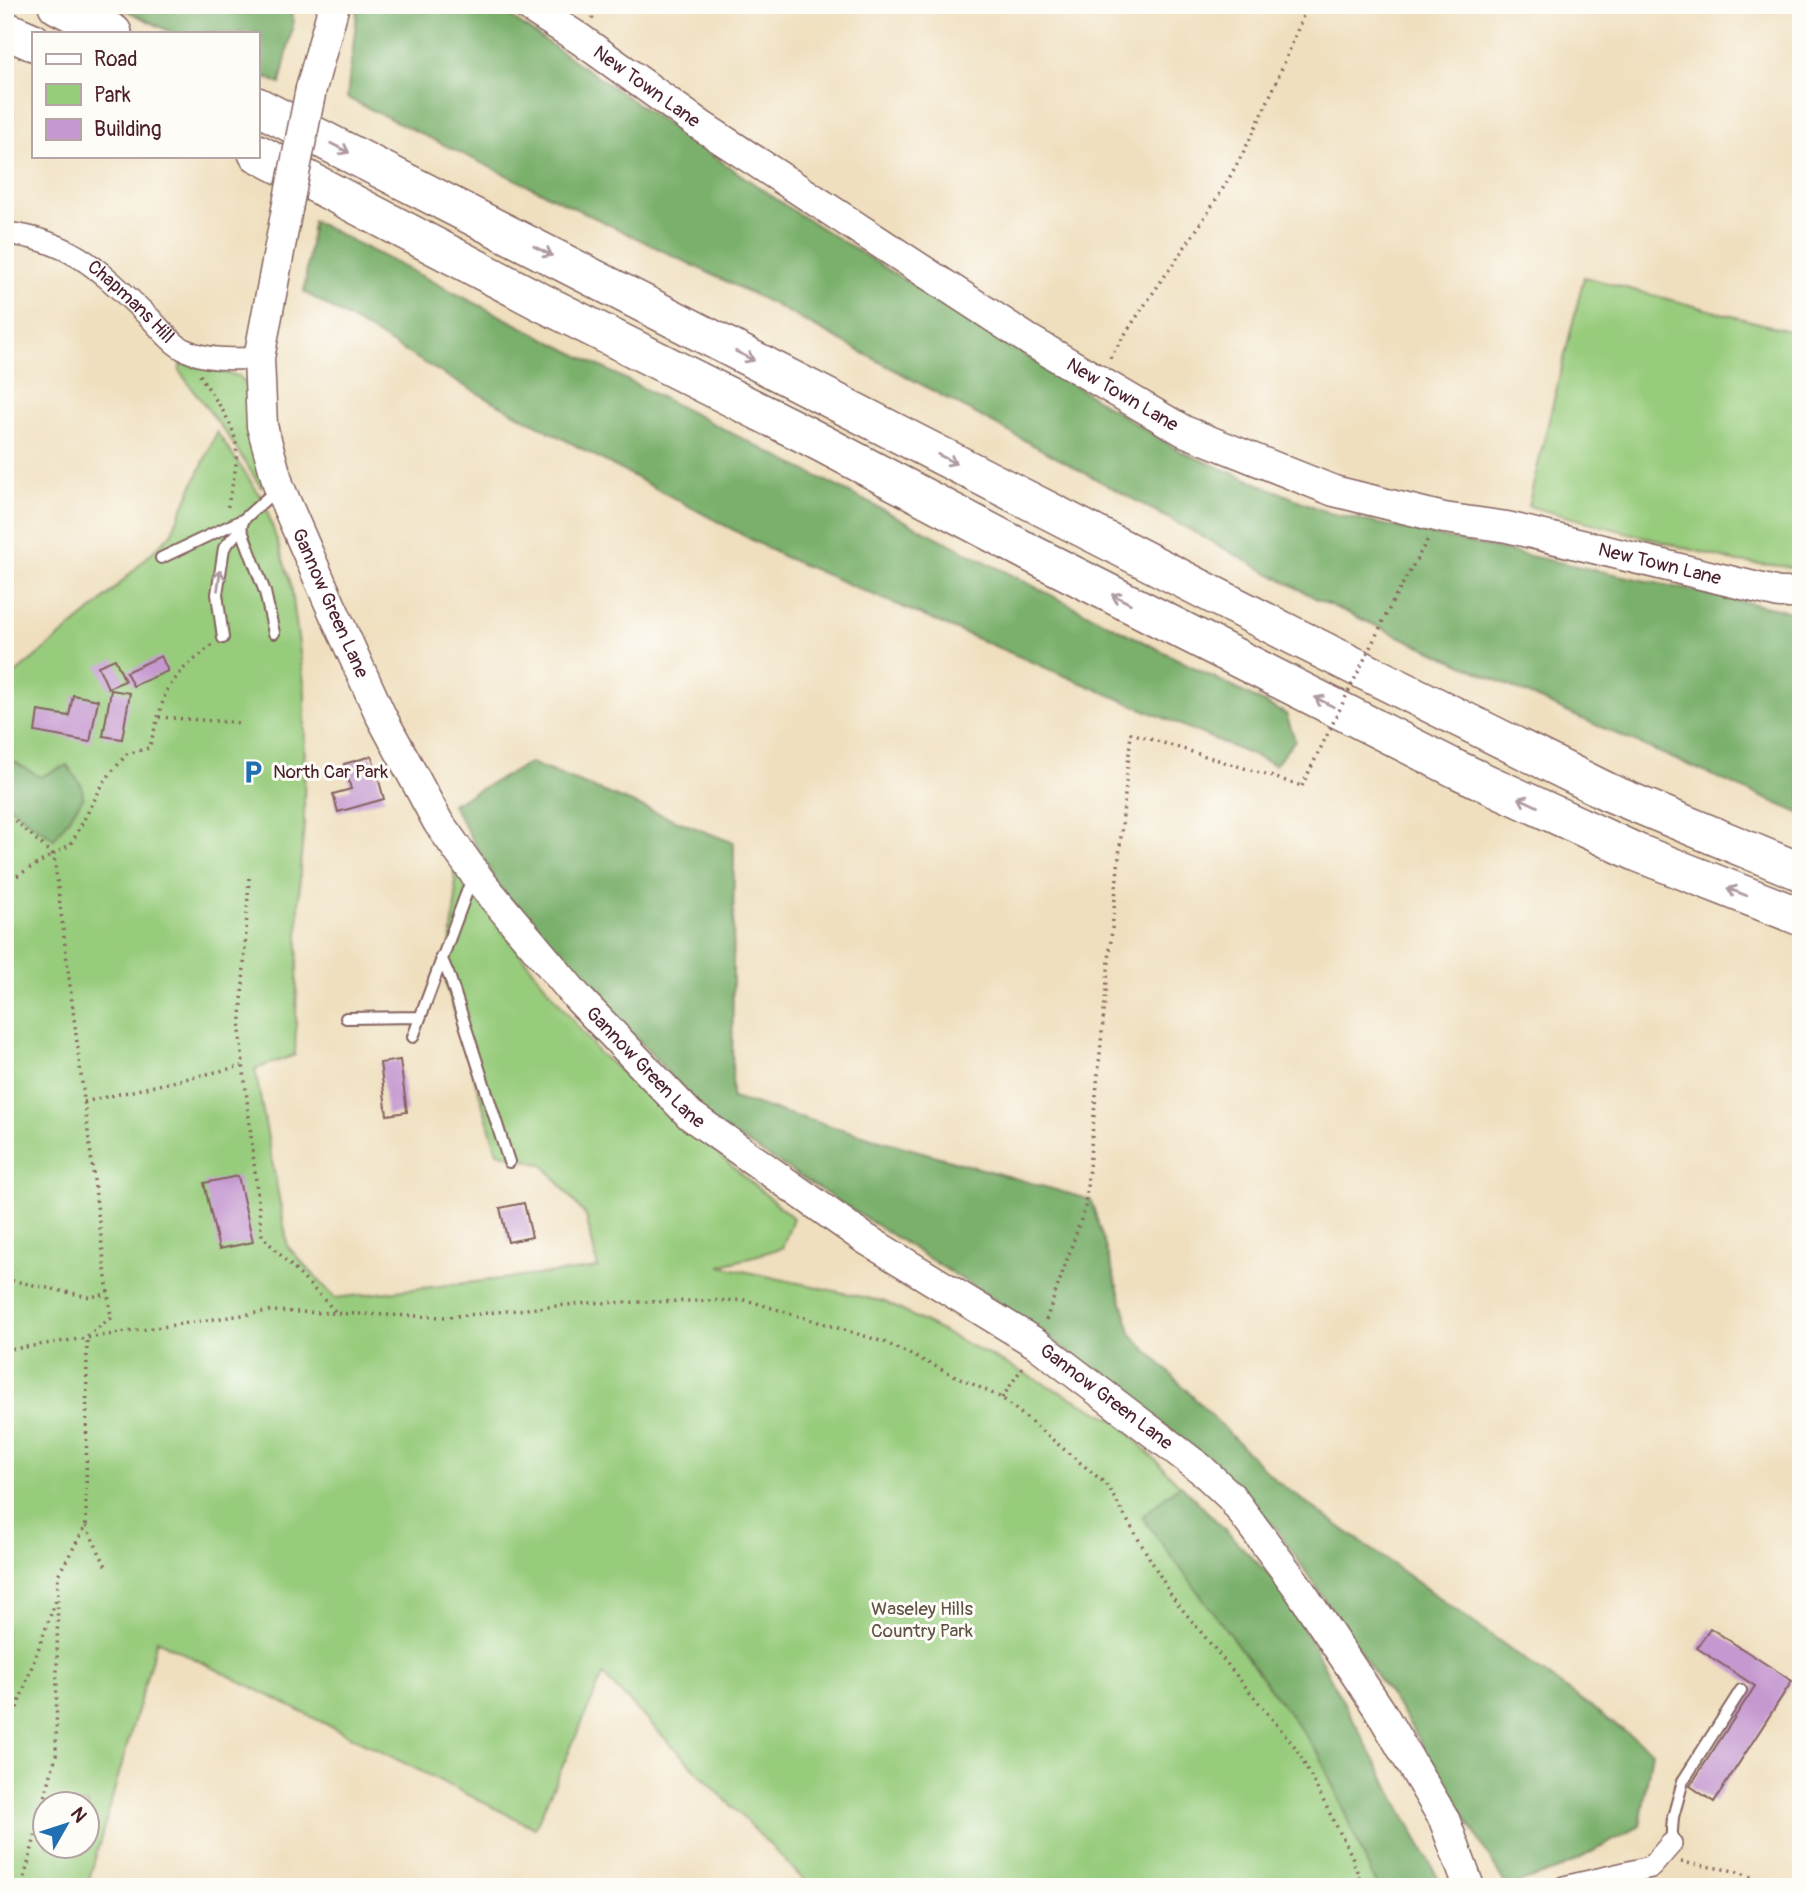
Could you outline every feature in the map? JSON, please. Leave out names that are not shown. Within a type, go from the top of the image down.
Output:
[{"type":"highway","points":[[57,5],[111,32]]},
{"type":"highway","points":[[5,30],[32,42]]},
{"type":"highway","points":[[259,107],[1114,545],[1608,792],[1801,872]]},
{"type":"highway","points":[[259,154],[1034,555],[1456,769],[1638,853],[1801,917]]},
{"type":"street","name":"Gannow Green Lane","points":[[334,5],[312,89],[259,358],[262,426],[279,487],[381,716],[438,822],[474,872],[578,998],[691,1115],[864,1238],[1037,1344],[1200,1469],[1231,1497],[1295,1583],[1379,1709],[1444,1819],[1469,1887]]},
{"type":"street","name":"New Town Lane","points":[[527,5],[579,38],[700,125],[1029,340],[1184,431],[1322,486],[1444,518],[1507,527],[1779,593],[1801,593]]},
{"type":"street","name":"Chapmans Hill","points":[[5,233],[29,236],[75,253],[102,273],[183,350],[216,359],[259,358]]},
{"type":"street","points":[[1564,1887],[1651,1867],[1671,1844]]},
{"type":"lane","points":[[223,638],[217,594],[224,548],[242,523],[279,487]]},
{"type":"lane","points":[[161,558],[225,528],[242,523]]},
{"type":"lane","points":[[242,523],[265,592],[274,633]]},
{"type":"lane","points":[[412,1037],[474,872]]},
{"type":"lane","points":[[441,957],[509,1162]]},
{"type":"lane","points":[[346,1018],[420,1017]]},
{"type":"lane","points":[[1671,1844],[1673,1817],[1684,1781],[1741,1690]]},
{"type":"path","points":[[1096,380],[1245,149],[1307,5]]},
{"type":"path","points":[[183,350],[230,427],[236,445],[225,528]]},
{"type":"path","points":[[1002,1398],[1037,1344],[1085,1208],[1131,733],[1302,786],[1392,603],[1427,541],[1444,518]]},
{"type":"path","points":[[5,883],[71,844],[105,780],[127,754],[149,748],[166,691],[183,669],[223,638]]},
{"type":"path","points":[[159,716],[242,723]]},
{"type":"path","points":[[5,811],[54,856],[111,1318],[87,1336]]},
{"type":"path","points":[[249,878],[240,1036],[262,1236],[338,1313]]},
{"type":"path","points":[[84,1102],[243,1066]]},
{"type":"path","points":[[5,1279],[90,1297],[108,1294]]},
{"type":"path","points":[[5,1350],[269,1311],[447,1317],[587,1303],[746,1300],[884,1342],[1002,1398],[1106,1485],[1173,1598],[1296,1748],[1352,1856],[1362,1887]]},
{"type":"path","points":[[87,1336],[86,1526],[106,1566]]},
{"type":"path","points":[[22,1887],[56,1755],[58,1575],[86,1526]]},
{"type":"path","points":[[5,1741],[58,1595]]},
{"type":"path","points":[[1651,1867],[1681,1862],[1703,1865],[1735,1871],[1780,1887]]},
{"type":"green space","points":[[115,5],[288,5],[294,21],[280,84],[259,74],[259,32],[171,32]]},
{"type":"green space","points":[[358,5],[483,5],[506,14],[792,210],[1180,451],[1329,513],[1801,614],[1801,814],[1319,600],[773,304],[347,98]]},
{"type":"green space","points":[[313,221],[1286,714],[1295,740],[1275,765],[782,556],[455,381],[304,292]]},
{"type":"green space","points":[[1584,277],[1801,334],[1801,568],[1738,562],[1528,506]]},
{"type":"green space","points":[[180,363],[239,376],[250,389],[269,473],[261,487],[230,439],[180,372]]},
{"type":"green space","name":"Waseley Hills Country Park","points":[[217,432],[264,501],[291,584],[305,691],[304,825],[300,867],[295,1055],[255,1069],[288,1247],[335,1298],[598,1268],[586,1216],[544,1165],[497,1152],[446,983],[456,896],[454,870],[598,1052],[793,1218],[782,1248],[720,1266],[885,1302],[1117,1421],[1282,1588],[1440,1887],[811,1887],[603,1675],[535,1828],[157,1640],[102,1834],[102,1790],[32,1790],[32,1860],[95,1860],[87,1887],[5,1887],[5,682],[98,605],[171,534]]},
{"type":"green space","points":[[5,756],[40,777],[67,765],[82,786],[83,798],[54,839],[5,801]]},
{"type":"green space","points":[[530,763],[734,843],[732,1098],[1091,1200],[1132,1335],[1275,1480],[1652,1751],[1640,1826],[1564,1867],[1507,1887],[1414,1731],[1276,1528],[1199,1451],[1023,1318],[712,1121],[500,888],[452,804]]},
{"type":"green space","points":[[1180,1484],[1282,1588],[1443,1887],[1377,1887],[1319,1754],[1142,1517]]},
{"type":"building","points":[[161,656],[168,671],[133,686],[126,672]]},
{"type":"building","points":[[115,659],[125,681],[108,688],[98,666]]},
{"type":"building","points":[[111,690],[130,693],[122,739],[103,736]]},
{"type":"building","points":[[73,695],[98,700],[90,742],[35,732],[38,711],[69,716]]},
{"type":"building","points":[[372,756],[384,799],[338,812],[333,794],[351,789],[344,764]]},
{"type":"building","points":[[400,1060],[407,1112],[387,1115],[380,1063]]},
{"type":"building","points":[[238,1176],[253,1242],[219,1249],[204,1183]]},
{"type":"building","points":[[524,1203],[532,1237],[508,1242],[500,1208]]},
{"type":"building","points":[[1710,1628],[1792,1681],[1714,1802],[1690,1786],[1755,1686],[1697,1648]]},
{"type":"place","name":"North Car Park","points":[[253,772]]}]
